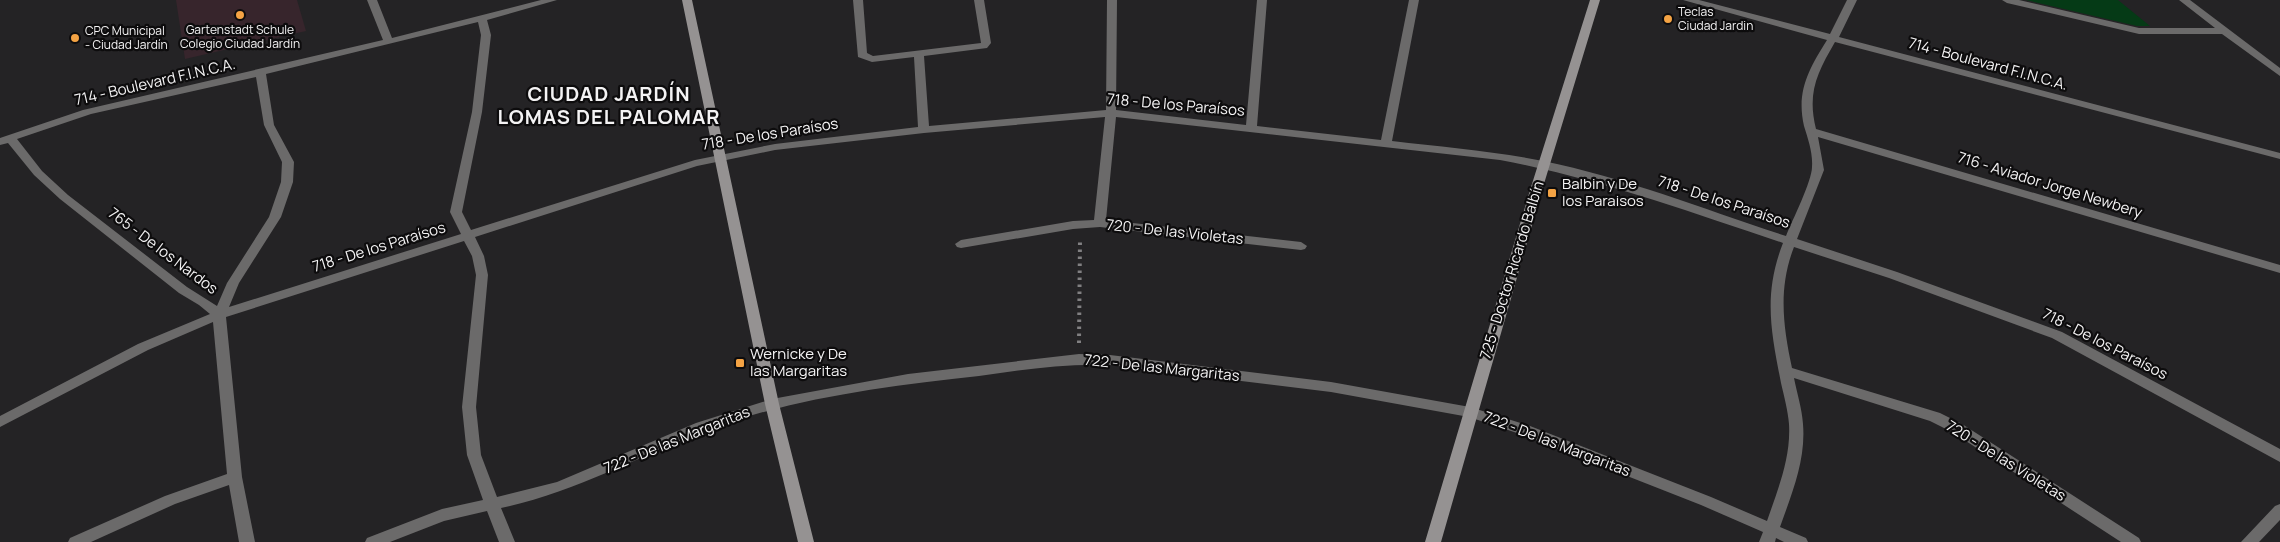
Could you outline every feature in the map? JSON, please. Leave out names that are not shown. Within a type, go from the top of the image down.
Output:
[{"type":"street","points":[[372,0],[388,41]]},
{"type":"street","points":[[508,11],[510,0]]},
{"type":"street","name":"714 - Boulevard F.I.N.C.A.","points":[[5,140],[34,128],[72,116],[261,73],[552,0]]},
{"type":"street","points":[[687,0],[772,404],[806,542]]},
{"type":"street","points":[[858,0],[861,53],[864,57],[872,59],[984,46],[986,43],[980,0]]},
{"type":"street","points":[[1100,223],[1110,113],[1112,0]]},
{"type":"street","points":[[1251,128],[1262,0]]},
{"type":"street","points":[[1386,145],[1414,0]]},
{"type":"street","name":"725 - Doctor Ricardo Balbín","points":[[1433,542],[1544,164],[1595,0]]},
{"type":"street","name":"714 - Boulevard F.I.N.C.A.","points":[[1688,0],[2280,156]]},
{"type":"street","points":[[1769,536],[1789,480],[1796,450],[1796,423],[1777,329],[1777,295],[1784,257],[1818,170],[1818,160],[1811,132],[1806,95],[1826,48],[1852,0]]},
{"type":"street","points":[[2007,0],[2139,31],[2226,31]]},
{"type":"street","points":[[2184,0],[2280,73]]},
{"type":"street","points":[[482,18],[486,35],[477,112],[456,207],[459,222],[478,256],[482,275],[469,407],[474,455],[507,542]]},
{"type":"street","points":[[919,55],[924,130]]},
{"type":"street","points":[[219,315],[234,283],[275,217],[288,182],[288,162],[269,124],[261,73]]},
{"type":"street","name":"718 - De los Paraísos","points":[[3,416],[143,347],[219,315],[659,173],[721,157],[775,147],[924,130],[1110,113],[1500,157],[1544,164],[1597,178],[1893,275],[2057,335],[2280,456]]},
{"type":"street","name":"716 - Aviador Jorge Newbery","points":[[1811,132],[2280,269]]},
{"type":"street","name":"765 - De los Nardos","points":[[5,140],[64,197],[183,290],[204,302],[219,315],[235,477],[247,542]]},
{"type":"street","name":"720 - De las Violetas","points":[[961,244],[1074,225],[1100,223],[1301,246]]},
{"type":"street","name":"722 - De las Margaritas","points":[[373,542],[442,515],[562,486],[701,427],[772,404],[908,379],[1079,359],[1110,360],[1331,387],[1470,412],[1524,430],[1706,501],[1769,536],[1800,542]]},
{"type":"street","name":"720 - De las Violetas","points":[[1786,370],[1935,417],[1957,428],[2133,542]]},
{"type":"street","points":[[76,542],[170,500],[235,477]]},
{"type":"street","points":[[2249,542],[2280,510]]},
{"type":"path","points":[[1079,359],[1079,241],[1100,223]]},
{"type":"shaded area","name":"Gartenstadt Schule Colegio Ciudad Jardín","points":[[176,0],[297,0],[306,31],[185,59]]},
{"type":"green space","points":[[2026,0],[2118,0],[2150,26],[2137,26]]},
{"type":"place","name":"Gartenstadt Schule Colegio Ciudad Jardín","points":[[240,15]]},
{"type":"place","name":"Teclas Ciudad Jardin","points":[[1668,19]]},
{"type":"place","name":"CPC Municipal - Ciudad Jardín","points":[[75,38]]},
{"type":"place","name":"Balbin y De los Paraisos","points":[[1552,193]]},
{"type":"place","name":"Wernicke y De las Margaritas","points":[[740,363]]},
{"type":"district","name":"CIUDAD JARDÍN LOMAS DEL PALOMAR","points":[[609,106]]}]
